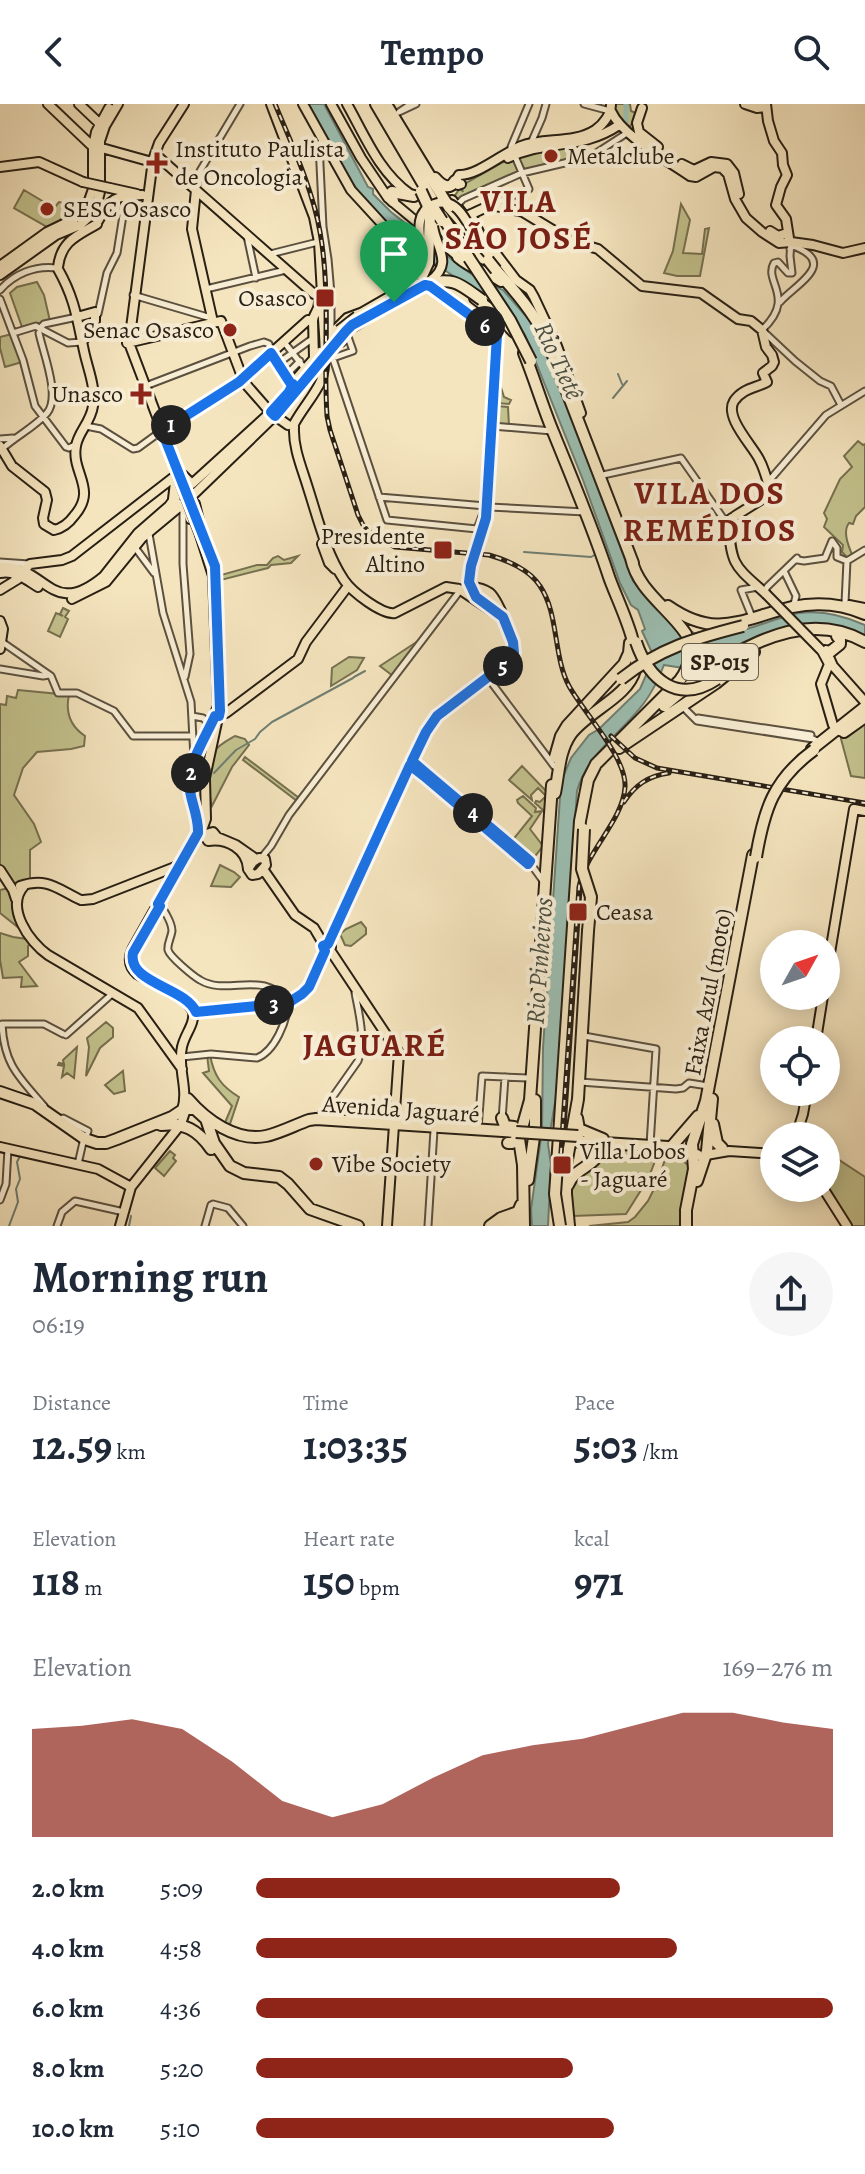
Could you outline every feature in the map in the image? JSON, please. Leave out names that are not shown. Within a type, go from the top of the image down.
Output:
[{"type":"highway","points":[[373,104],[417,192],[428,207],[445,210]]},
{"type":"highway","points":[[373,104],[389,129],[417,192]]},
{"type":"highway","points":[[384,104],[468,250],[472,269],[496,277],[528,308]]},
{"type":"highway","points":[[384,104],[531,361],[635,641],[633,677],[570,736],[561,757],[555,793]]},
{"type":"highway","points":[[412,148],[442,185],[450,187],[459,182]]},
{"type":"highway","points":[[393,201],[389,197],[391,192],[417,192],[445,210],[528,298],[556,349],[637,565],[657,593],[676,608],[699,617],[745,621]]},
{"type":"highway","points":[[436,238],[444,239],[447,235],[445,210]]},
{"type":"highway","points":[[445,210],[428,252],[427,266],[431,279],[485,304]]},
{"type":"highway","points":[[468,250],[494,263],[528,308],[542,330],[569,393]]},
{"type":"highway","points":[[428,252],[435,268],[431,279]]},
{"type":"highway","points":[[398,297],[407,288],[431,279],[453,281],[507,321],[541,392],[635,641],[650,667],[667,682],[677,686],[702,683],[768,644],[799,635],[839,636]]},
{"type":"highway","points":[[543,323],[632,563],[644,586],[686,634],[689,644],[687,670],[677,684],[596,764],[589,781]]},
{"type":"highway","points":[[541,392],[550,429],[567,464]]},
{"type":"highway","points":[[632,563],[657,598],[685,616],[712,625],[746,622],[791,608],[816,605],[845,607],[865,614]]},
{"type":"highway","name":"SP-015","points":[[523,1226],[535,1130],[535,1080],[548,863],[558,762],[565,739],[574,725],[621,679],[667,649],[745,621],[774,600],[815,608],[846,606]]},
{"type":"highway","points":[[846,606],[865,614]]},
{"type":"highway","points":[[685,616],[719,623],[745,621]]},
{"type":"highway","name":"SP-015","points":[[560,1226],[555,1194],[581,811],[589,781],[614,749],[642,729],[680,692],[719,663],[751,646],[806,631],[834,630],[864,645]]},
{"type":"highway","points":[[806,631],[839,636],[864,645]]},
{"type":"highway","name":"SP-015","points":[[711,678],[739,656],[763,643],[806,631]]},
{"type":"highway","points":[[827,657],[840,643],[839,636]]},
{"type":"highway","points":[[502,1222],[519,1211],[522,1187],[519,1135],[528,1108],[536,1015],[548,863],[551,757],[571,720],[624,664],[635,641]]},
{"type":"highway","points":[[642,729],[684,706],[754,652]]},
{"type":"highway","points":[[589,781],[612,755],[642,729],[711,678]]},
{"type":"highway","points":[[559,743],[579,715],[603,695]]},
{"type":"highway","points":[[841,729],[865,703]]},
{"type":"highway","points":[[686,1226],[703,1151],[708,1086],[737,970],[761,818],[772,792],[789,768],[841,729],[865,716]]},
{"type":"highway","points":[[569,1226],[566,1165],[577,1141],[591,897],[582,869],[584,829],[592,783],[612,755]]},
{"type":"highway","points":[[581,811],[584,829]]},
{"type":"highway","points":[[693,1141],[707,1105],[754,859]]},
{"type":"highway","points":[[736,942],[733,969],[737,970]]},
{"type":"highway","points":[[536,1015],[543,962]]},
{"type":"highway","points":[[729,982],[732,985],[729,1011]]},
{"type":"highway","points":[[1,1097],[33,1104],[86,1136],[106,1143],[169,1118],[188,1122],[217,1148],[230,1166],[244,1173],[279,1177],[310,1209],[343,1225]]},
{"type":"highway","points":[[674,1146],[707,1105]]},
{"type":"highway","points":[[698,1168],[721,1150],[707,1105]]},
{"type":"highway","points":[[520,1155],[510,1132],[528,1108]]},
{"type":"highway","points":[[577,1108],[578,1128],[603,1139]]},
{"type":"highway","name":"Avenida Jaguaré","points":[[188,1122],[261,1137],[318,1119],[493,1135],[510,1132]]},
{"type":"highway","points":[[86,1136],[92,1145],[108,1145],[160,1125],[188,1122]]},
{"type":"highway","points":[[188,1122],[229,1171],[242,1178],[281,1186],[301,1210],[311,1216],[358,1226]]},
{"type":"highway","name":"Avenida Jaguaré","points":[[392,1126],[510,1132],[577,1141]]},
{"type":"highway","points":[[577,1141],[603,1139],[703,1151]]},
{"type":"highway","points":[[577,1141],[650,1144]]},
{"type":"highway","points":[[674,1146],[693,1141]]},
{"type":"highway","points":[[693,1141],[703,1151]]},
{"type":"highway","points":[[566,1192],[576,1172],[617,1143]]},
{"type":"highway","points":[[674,1146],[698,1168]]},
{"type":"highway","points":[[522,1187],[523,1226]]},
{"type":"highway","points":[[298,1196],[296,1201],[301,1210]]},
{"type":"highway","points":[[690,1208],[692,1226]]},
{"type":"highway","points":[[490,1226],[518,1220],[523,1226]]},
{"type":"main road","points":[[48,104],[96,147],[153,157],[196,190],[288,273],[324,299]]},
{"type":"main road","points":[[79,104],[103,122]]},
{"type":"main road","points":[[94,217],[87,184],[103,122],[115,104]]},
{"type":"main road","points":[[183,104],[153,157],[126,345],[216,577]]},
{"type":"main road","points":[[270,104],[311,209],[318,242],[329,350]]},
{"type":"main road","points":[[303,104],[357,197],[376,218],[420,255],[431,279]]},
{"type":"main road","points":[[331,104],[361,158],[395,204],[436,238],[468,250]]},
{"type":"main road","points":[[347,104],[385,171],[396,183],[417,192]]},
{"type":"main road","points":[[745,104],[765,108],[773,139],[782,155],[787,177],[781,185],[777,204],[786,219],[790,242]]},
{"type":"main road","points":[[381,189],[415,220],[423,222],[459,182],[531,143],[584,135],[598,128],[611,108]]},
{"type":"main road","points":[[611,108],[619,125],[692,176],[714,167],[723,169],[729,175],[735,199],[746,218],[762,232],[790,242],[843,253],[865,248]]},
{"type":"main road","points":[[641,109],[637,124],[641,134],[690,169],[698,170],[714,161],[727,164],[733,171],[740,197],[751,216],[775,235],[790,242]]},
{"type":"main road","points":[[628,131],[641,109]]},
{"type":"main road","points":[[513,151],[597,138],[619,125]]},
{"type":"main road","points":[[0,275],[56,235],[94,217],[100,192],[96,147]]},
{"type":"main road","points":[[0,167],[39,162],[87,184],[110,188],[126,197]]},
{"type":"main road","points":[[431,279],[438,274],[443,261],[445,210],[459,182]]},
{"type":"main road","points":[[196,190],[192,229],[215,321],[233,352],[242,379],[273,414],[291,425]]},
{"type":"main road","points":[[1,448],[14,468],[45,492],[47,500],[43,521],[46,526],[58,529],[73,520],[85,489],[76,463],[76,444],[88,429],[94,399],[72,294],[58,268],[60,256],[64,247],[108,203],[126,197],[145,197]]},
{"type":"main road","points":[[431,279],[422,259],[420,218],[429,206],[442,202],[454,206],[461,214],[468,250],[476,267],[496,262],[530,290],[557,346],[581,413]]},
{"type":"main road","points":[[445,210],[464,216],[497,205],[526,213],[575,242],[595,248],[642,286],[698,291],[738,319],[751,321],[762,330],[774,362],[762,374],[767,382],[749,388],[732,408],[734,419],[760,460],[770,491],[729,520],[731,555],[739,569],[774,600],[865,703]]},
{"type":"main road","points":[[471,214],[481,237],[495,252],[494,263]]},
{"type":"main road","points":[[0,266],[47,232],[74,219],[94,217]]},
{"type":"main road","points":[[56,235],[64,247]]},
{"type":"main road","points":[[404,242],[431,279],[465,313],[497,334],[485,513],[469,577],[471,589],[479,600],[499,610]]},
{"type":"main road","points":[[291,425],[319,385],[329,350],[347,318],[398,297]]},
{"type":"main road","points":[[329,555],[291,425],[284,418],[284,407],[302,376],[351,329],[398,297]]},
{"type":"main road","points":[[324,299],[313,316],[313,339],[329,350]]},
{"type":"main road","points":[[273,414],[284,407],[366,311]]},
{"type":"main road","points":[[44,587],[71,594],[101,576],[273,414],[341,328],[377,312]]},
{"type":"main road","points":[[77,317],[95,315]]},
{"type":"main road","points":[[83,340],[95,315]]},
{"type":"main road","points":[[161,432],[242,379],[308,320],[313,321]]},
{"type":"main road","points":[[126,345],[215,321]]},
{"type":"main road","points":[[302,376],[291,425],[293,448],[329,555],[349,588],[383,614],[395,613],[450,586],[496,613],[507,628]]},
{"type":"main road","points":[[119,1226],[130,1187],[188,1122],[182,1047],[194,1018],[193,1009],[186,1001],[135,972],[130,963],[131,951],[207,829],[204,793],[210,754],[206,757],[202,755],[220,719],[215,566],[184,496],[173,462]]},
{"type":"main road","points":[[0,564],[22,571],[63,599],[72,599],[106,582],[131,546],[184,496]]},
{"type":"main road","points":[[0,573],[22,571],[70,557],[184,496]]},
{"type":"main road","points":[[0,590],[22,571]]},
{"type":"main road","points":[[327,948],[426,732],[434,720],[508,662],[514,653],[513,642],[488,592],[473,587],[460,591]]},
{"type":"main road","points":[[254,858],[248,869],[252,875],[261,871],[267,862],[218,840],[197,816],[189,783],[195,758],[220,719],[301,656],[311,637],[349,588]]},
{"type":"main road","points":[[0,621],[3,629],[1,645]]},
{"type":"main road","points":[[827,657],[820,682],[841,729]]},
{"type":"main road","points":[[834,930],[854,809],[865,811]]},
{"type":"main road","points":[[182,1064],[185,1045],[196,1022],[196,1012],[189,1001],[139,973],[133,965],[133,953],[180,865],[196,839],[207,829]]},
{"type":"main road","points":[[17,889],[32,882],[43,882],[82,899],[180,865]]},
{"type":"main road","points":[[0,870],[17,889],[19,916],[40,950],[109,994],[131,1004],[143,1014],[182,1064]]},
{"type":"main road","points":[[261,871],[301,920],[314,928],[396,1050]]},
{"type":"main road","points":[[327,948],[396,1050],[385,1226]]},
{"type":"main road","points":[[4,1148],[101,1170],[130,1187]]},
{"type":"main road","points":[[703,1151],[760,1152]]},
{"type":"main road","points":[[830,1202],[845,1226]]},
{"type":"street","points":[[196,190],[199,173],[240,104]]},
{"type":"street","points":[[497,205],[529,189],[513,151],[529,104]]},
{"type":"street","points":[[531,143],[546,104]]},
{"type":"street","points":[[584,104],[611,108]]},
{"type":"street","points":[[445,210],[522,173],[590,157],[628,131]]},
{"type":"street","points":[[323,141],[319,144],[319,156],[327,252],[324,299],[329,350],[387,520],[485,513],[586,512]]},
{"type":"street","points":[[319,156],[329,151]]},
{"type":"street","points":[[95,315],[118,246],[126,197]]},
{"type":"street","points":[[246,234],[256,278]]},
{"type":"street","points":[[269,254],[318,242]]},
{"type":"street","points":[[780,301],[778,287],[770,271],[776,260],[788,273],[792,273],[790,242]]},
{"type":"street","points":[[790,242],[813,260],[813,270],[780,301],[771,322],[762,330],[795,361],[831,386],[841,405]]},
{"type":"street","points":[[28,255],[36,266]]},
{"type":"street","points":[[0,288],[36,266],[58,268]]},
{"type":"street","points":[[206,289],[288,273]]},
{"type":"street","points":[[134,295],[215,321]]},
{"type":"street","points":[[0,299],[24,362],[31,396],[66,447],[76,444]]},
{"type":"street","points":[[1,448],[43,417],[51,407],[53,396],[42,326],[77,317]]},
{"type":"street","points":[[13,333],[41,332],[68,343],[83,340]]},
{"type":"street","points":[[277,364],[313,339]]},
{"type":"street","points":[[144,387],[264,342],[269,344],[277,364],[291,384],[302,376]]},
{"type":"street","points":[[284,342],[294,352],[302,376]]},
{"type":"street","points":[[329,350],[353,351],[329,350]]},
{"type":"street","points":[[285,376],[302,376]]},
{"type":"street","points":[[768,482],[826,415],[865,391]]},
{"type":"street","points":[[492,426],[550,429]]},
{"type":"street","points":[[88,429],[101,429],[133,449],[161,432]]},
{"type":"street","points":[[0,439],[14,438]]},
{"type":"street","points":[[603,475],[680,458],[729,520]]},
{"type":"street","points":[[184,496],[182,571],[190,654],[184,678]]},
{"type":"street","points":[[379,497],[485,513]]},
{"type":"street","points":[[150,531],[153,571],[168,636],[175,647],[191,702],[195,758]]},
{"type":"street","points":[[774,600],[784,571],[798,560],[824,559],[832,541],[837,548],[837,557],[847,561]]},
{"type":"street","points":[[131,546],[153,571]]},
{"type":"street","points":[[847,561],[865,550]]},
{"type":"street","points":[[846,606],[847,561]]},
{"type":"street","points":[[745,621],[741,590],[774,600],[796,596],[784,571]]},
{"type":"street","points":[[254,858],[271,846],[288,816],[460,591]]},
{"type":"street","points":[[1,645],[49,675],[56,692],[77,693],[114,711],[134,737],[193,736]]},
{"type":"street","points":[[0,669],[49,675]]},
{"type":"street","points":[[491,675],[551,757]]},
{"type":"street","points":[[684,706],[693,718],[815,739],[813,749]]},
{"type":"street","points":[[192,716],[220,719]]},
{"type":"street","points":[[813,749],[825,737],[841,729]]},
{"type":"street","points":[[793,735],[825,737]]},
{"type":"street","points":[[413,765],[529,862],[545,886]]},
{"type":"street","points":[[529,862],[542,869],[548,863]]},
{"type":"street","points":[[160,906],[172,929],[169,953],[199,979],[215,985],[262,984],[281,994],[288,1003]]},
{"type":"street","points":[[196,1012],[288,1003],[309,987],[327,948]]},
{"type":"street","points":[[318,1119],[361,1054],[355,992]]},
{"type":"street","points":[[59,1120],[14,1070],[4,1049],[2,1024],[43,1024],[64,1034],[109,994]]},
{"type":"street","points":[[182,1064],[208,1054],[263,1056],[275,1040],[288,1003]]},
{"type":"street","points":[[583,1036],[656,1049],[650,1144]]},
{"type":"street","points":[[478,1130],[482,1076],[530,1077]]},
{"type":"street","points":[[505,1077],[510,1132]]},
{"type":"street","points":[[579,1082],[680,1089],[689,1083],[708,1086]]},
{"type":"street","points":[[429,1226],[435,1130]]},
{"type":"street","points":[[78,1165],[86,1136]]},
{"type":"street","points":[[0,1200],[6,1183],[4,1148]]},
{"type":"street","points":[[57,1226],[62,1212],[77,1201],[123,1212]]},
{"type":"street","points":[[205,1226],[212,1206],[227,1210],[242,1226]]},
{"type":"shaded area","points":[[308,104],[324,104],[368,187],[391,212],[474,276],[503,290],[531,322],[546,350],[633,581],[657,609],[694,633],[710,635],[736,632],[808,612],[833,614],[865,625],[865,636],[830,625],[793,626],[739,644],[695,667],[664,665],[644,703],[597,754],[582,777],[577,791],[556,1097],[548,1144],[551,1165],[548,1226],[532,1226],[531,1209],[542,1131],[543,1048],[561,782],[571,758],[589,735],[640,689],[654,657],[642,631],[645,629],[638,610],[631,605],[620,583],[525,335],[487,294],[437,265],[369,207],[344,171]]},
{"type":"shaded area","points":[[613,104],[630,104],[631,111],[638,114],[629,128],[614,114]]},
{"type":"shaded area","name":"Metalclube","points":[[584,142],[586,156],[523,171],[517,156]]},
{"type":"shaded area","points":[[510,158],[514,159],[519,172],[452,200],[460,188],[463,192],[461,186]]},
{"type":"shaded area","name":"SESC Osasco","points":[[24,190],[54,208],[59,202],[76,206],[79,210],[69,219],[62,218],[49,228],[14,208]]},
{"type":"shaded area","points":[[681,204],[690,220],[683,253],[702,254],[705,229],[709,228],[700,276],[664,273],[673,251]]},
{"type":"shaded area","points":[[37,282],[44,295],[50,321],[22,327],[10,293],[17,287]]},
{"type":"shaded area","points":[[12,334],[22,362],[5,367],[0,337]]},
{"type":"shaded area","points":[[495,381],[499,381],[504,397],[511,400],[509,404],[497,403],[497,406],[508,407],[509,426],[494,426]]},
{"type":"shaded area","points":[[858,441],[865,444],[865,507],[853,524],[849,523],[847,527],[847,540],[853,557],[845,560],[843,545],[824,527],[827,519],[824,513],[840,479],[852,467],[844,456]]},
{"type":"shaded area","points":[[278,556],[284,560],[298,556],[291,563],[271,565],[217,581],[221,575],[267,565]]},
{"type":"shaded area","points":[[63,608],[69,611],[60,637],[48,631],[56,613],[63,616],[60,614]]},
{"type":"shaded area","points":[[418,641],[393,676],[380,666]]},
{"type":"shaded area","points":[[349,657],[364,658],[357,670],[331,686],[332,668]]},
{"type":"shaded area","points":[[18,690],[69,695],[70,718],[85,736],[84,746],[37,752],[23,768],[14,795],[34,824],[41,842],[30,850],[30,881],[14,886],[0,868],[0,704],[6,705],[7,696],[16,698]]},
{"type":"shaded area","points":[[865,720],[865,778],[851,776],[841,739]]},
{"type":"shaded area","points":[[235,736],[245,739],[249,745],[232,767],[212,806],[212,757],[218,747]]},
{"type":"shaded area","points":[[245,757],[299,798],[297,801],[243,760]]},
{"type":"shaded area","points":[[522,766],[549,794],[544,811],[535,803],[546,796],[538,788],[531,795],[532,800],[509,780]]},
{"type":"shaded area","points":[[523,796],[536,808],[535,812],[542,811],[530,829],[543,846],[532,860],[511,842],[532,816],[518,803],[517,800]]},
{"type":"shaded area","points":[[220,865],[240,877],[231,887],[211,886]]},
{"type":"shaded area","points":[[9,888],[24,932],[0,913],[0,890]]},
{"type":"shaded area","points":[[361,922],[366,934],[351,946],[345,945],[340,934]]},
{"type":"shaded area","points":[[0,933],[27,939],[31,944],[28,946],[28,956],[19,962],[37,986],[21,987],[22,977],[3,978]]},
{"type":"shaded area","points":[[106,1022],[113,1028],[113,1037],[100,1048],[86,1076],[87,1038]]},
{"type":"shaded area","points":[[77,1047],[74,1078],[67,1073],[62,1077],[64,1066],[59,1063],[64,1064],[63,1060]]},
{"type":"shaded area","points":[[207,1055],[210,1055],[219,1080],[239,1097],[229,1127],[224,1125],[232,1106],[203,1073],[209,1071]]},
{"type":"shaded area","points":[[123,1071],[125,1091],[114,1094],[105,1085]]},
{"type":"shaded area","points":[[609,1148],[659,1151],[648,1179],[626,1214],[573,1216],[571,1184]]},
{"type":"shaded area","points":[[668,1150],[692,1168],[685,1226],[589,1226],[628,1222],[635,1217],[658,1181]]},
{"type":"shaded area","points":[[170,1151],[176,1161],[164,1176],[155,1168]]},
{"type":"shaded area","points":[[840,1161],[865,1177],[865,1226],[849,1226],[834,1202],[840,1202]]},
{"type":"waterway","points":[[622,124],[626,121],[626,104]]},
{"type":"waterway","points":[[653,147],[672,159]]},
{"type":"waterway","points":[[618,374],[622,384]]},
{"type":"waterway","points":[[613,398],[627,381]]},
{"type":"waterway","points":[[524,552],[591,557],[598,553]]},
{"type":"waterway","points":[[354,677],[365,671]]},
{"type":"waterway","points":[[214,773],[236,750],[255,739],[272,722],[353,678]]},
{"type":"waterway","points":[[9,1226],[18,1202],[16,1189],[20,1179],[17,1162],[20,1156]]},
{"type":"waterway","points":[[129,1226],[131,1216]]},
{"type":"railway","points":[[275,104],[307,183],[320,232],[326,301],[327,416],[363,525],[375,537],[395,547],[489,555],[530,575],[546,597],[560,662],[569,686],[612,749],[624,775],[623,800],[589,861],[579,887],[556,1226]]},
{"type":"railway","points":[[611,736],[635,758],[657,768],[865,803]]},
{"type":"railway","points":[[624,802],[643,782],[669,773]]},
{"type":"place","name":"Metalclube","points":[[551,156]]},
{"type":"place","name":"Instituto Paulista de Oncologia","points":[[157,163]]},
{"type":"place","name":"SESC Osasco","points":[[47,209]]},
{"type":"place","name":"Osasco","points":[[325,298]]},
{"type":"place","name":"Senac Osasco","points":[[230,330]]},
{"type":"place","name":"Unasco","points":[[141,394]]},
{"type":"place","name":"Presidente Altino","points":[[443,550]]},
{"type":"place","name":"Ceasa","points":[[578,912]]},
{"type":"place","name":"Vibe Society","points":[[316,1164]]},
{"type":"place","name":"Villa Lobos - Jaguaré","points":[[562,1165]]},
{"type":"district","name":"VILA SÃO JOSÉ","points":[[519,220]]},
{"type":"district","name":"VILA DOS REMÉDIOS","points":[[710,512]]},
{"type":"district","name":"JAGUARÉ","points":[[375,1045]]},
{"type":"route","points":[[394,302],[352,325],[275,416],[271,412],[293,384],[271,353],[239,382],[162,431],[215,566],[220,711],[219,716],[215,716],[189,779],[198,820],[196,839],[158,904],[160,906],[132,959],[136,970],[189,1001],[196,1012],[288,1003],[308,988],[325,951],[323,946],[328,944],[410,765],[424,776],[426,773],[530,861],[528,864],[424,776],[426,773],[412,761],[434,720],[505,664],[514,653],[503,617],[476,597],[469,582],[486,518],[497,335],[430,286],[425,285],[394,302]]},
{"type":"water label","name":"Rio Tietê","points":[[559,360]]},
{"type":"water label","name":"Rio Pinheiros","points":[[539,961]]}]
